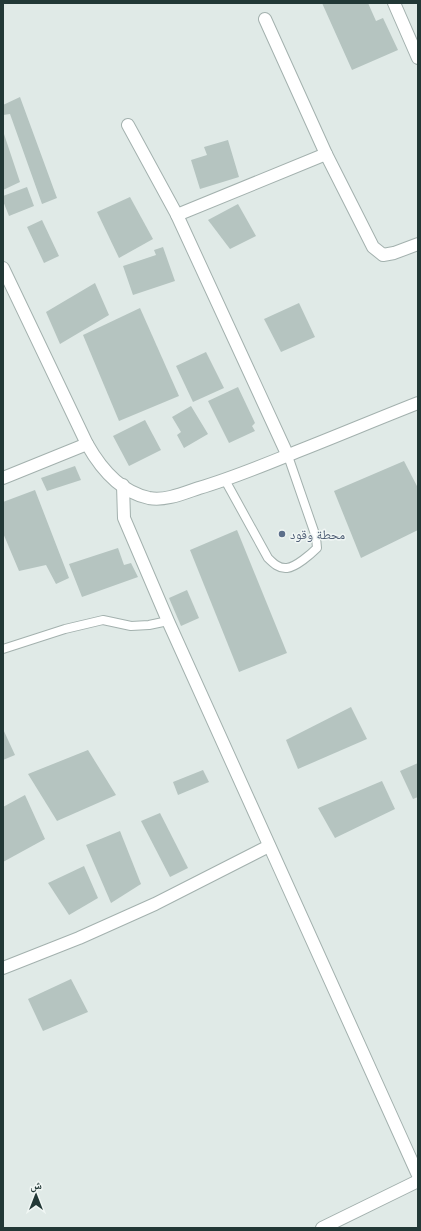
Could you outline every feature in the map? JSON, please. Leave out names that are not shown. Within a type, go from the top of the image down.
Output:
[{"type":"street","points":[[394,3],[418,58]]},
{"type":"street","points":[[265,19],[326,154],[373,247],[384,255],[418,244]]},
{"type":"street","points":[[128,126],[177,215],[288,456]]},
{"type":"street","points":[[177,215],[326,154]]},
{"type":"street","points":[[3,268],[95,458],[106,472],[134,494],[151,498],[166,498],[225,480],[418,403]]},
{"type":"street","points":[[3,478],[87,444]]},
{"type":"street","points":[[123,485],[124,518],[168,621],[418,1175]]},
{"type":"street","points":[[3,968],[79,938],[155,904],[269,846]]},
{"type":"street","points":[[322,1228],[418,1181]]},
{"type":"lane","points":[[225,480],[268,558],[276,566],[287,568],[309,557],[317,548],[316,537],[288,456]]},
{"type":"lane","points":[[3,649],[65,629],[103,620],[131,626],[149,625],[168,621]]},
{"type":"building","points":[[322,3],[368,3],[376,21],[383,18],[398,50],[352,70]]},
{"type":"building","points":[[20,97],[57,198],[42,204],[10,114],[3,115],[3,105]]},
{"type":"building","points":[[3,131],[20,182],[3,190]]},
{"type":"building","points":[[228,140],[239,177],[200,189],[191,160],[207,155],[204,147]]},
{"type":"building","points":[[27,187],[34,206],[9,216],[3,201],[3,196]]},
{"type":"building","points":[[130,197],[153,239],[119,258],[97,212]]},
{"type":"building","points":[[238,204],[256,236],[230,249],[208,220]]},
{"type":"building","points":[[42,220],[59,256],[44,263],[27,227]]},
{"type":"building","points":[[163,247],[175,281],[133,295],[123,266],[156,255],[154,250]]},
{"type":"building","points":[[95,283],[109,315],[60,344],[46,312]]},
{"type":"building","points":[[299,303],[315,337],[281,352],[264,319]]},
{"type":"building","points":[[140,308],[179,396],[119,421],[83,335]]},
{"type":"building","points":[[206,352],[224,388],[193,402],[176,366]]},
{"type":"building","points":[[238,387],[255,423],[252,426],[255,431],[229,443],[208,401]]},
{"type":"building","points":[[191,406],[208,434],[184,448],[177,435],[181,432],[172,417]]},
{"type":"building","points":[[145,420],[161,450],[129,466],[113,436]]},
{"type":"building","points":[[404,461],[418,488],[418,530],[361,558],[334,491]]},
{"type":"building","points":[[75,466],[81,480],[47,491],[41,478]]},
{"type":"building","points":[[35,490],[69,578],[56,584],[46,565],[19,571],[3,533],[3,502]]},
{"type":"building","points":[[237,530],[287,653],[239,672],[190,550]]},
{"type":"building","points":[[118,548],[124,565],[131,563],[138,577],[82,597],[69,564]]},
{"type":"building","points":[[187,590],[199,618],[181,626],[169,598]]},
{"type":"building","points":[[351,707],[367,739],[298,769],[286,740]]},
{"type":"building","points":[[3,729],[15,755],[3,760]]},
{"type":"building","points":[[88,750],[116,795],[57,821],[28,774]]},
{"type":"building","points":[[418,763],[418,797],[413,799],[400,771]]},
{"type":"building","points":[[203,770],[209,782],[178,795],[173,782]]},
{"type":"building","points":[[382,781],[395,809],[335,838],[318,808]]},
{"type":"building","points":[[25,795],[45,839],[3,862],[3,807]]},
{"type":"building","points":[[160,813],[188,868],[170,877],[141,821]]},
{"type":"building","points":[[120,831],[141,884],[111,903],[86,845]]},
{"type":"building","points":[[84,866],[98,898],[69,915],[48,883]]},
{"type":"building","points":[[71,979],[88,1012],[43,1031],[28,999]]},
{"type":"place","name":"محطة وقود","points":[[282,534]]}]
